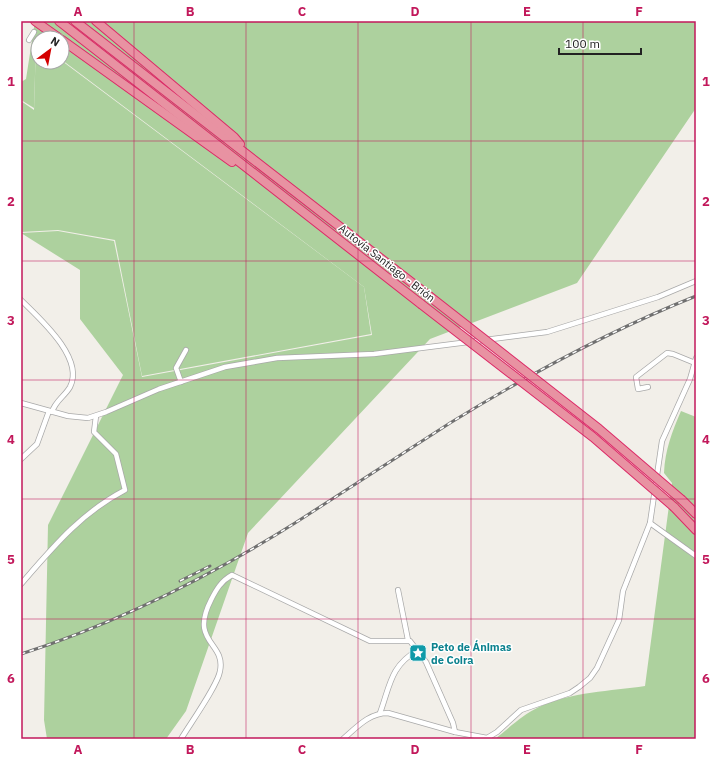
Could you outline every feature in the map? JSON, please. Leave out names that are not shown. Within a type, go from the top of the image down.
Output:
[{"type":"highway","points":[[35,21],[48,30]]},
{"type":"highway","name":"Autovía Santiago - Brión","points":[[58,21],[575,423],[674,508],[696,530]]},
{"type":"highway","name":"Autovía Santiago - Brión","points":[[75,21],[599,429],[682,500],[696,514]]},
{"type":"highway","points":[[96,21],[234,137],[251,157]]},
{"type":"highway","points":[[70,46],[240,168],[254,173]]},
{"type":"street","points":[[21,403],[80,418],[96,416],[159,389],[225,367],[251,361],[290,357],[374,354],[547,332],[658,297],[696,281]]},
{"type":"street","points":[[21,300],[68,354],[72,365],[70,386],[51,411],[37,444],[21,459]]},
{"type":"street","points":[[181,382],[176,368],[186,350]]},
{"type":"street","points":[[343,739],[369,718],[380,713],[388,713],[482,738],[492,736],[521,710],[570,693],[590,678],[597,668],[619,620],[623,591],[650,522],[662,441],[690,379],[695,361],[670,353],[663,355],[636,377],[635,381],[638,389],[648,387]]},
{"type":"street","points":[[21,584],[68,530],[105,500],[125,490],[116,454],[94,432],[96,416]]},
{"type":"street","points":[[650,522],[696,556]]},
{"type":"street","points":[[181,739],[219,676],[220,659],[204,632],[203,619],[219,585],[232,575],[370,641],[408,640]]},
{"type":"street","points":[[398,590],[408,640],[418,650],[426,662],[453,723],[455,732]]},
{"type":"street","points":[[380,713],[389,681],[396,668],[418,650]]},
{"type":"green space","points":[[35,21],[696,21],[696,108],[577,283],[430,339],[248,533],[186,711],[166,739],[47,739],[44,720],[48,525],[123,375],[80,319],[80,270],[21,233],[58,231],[114,241],[142,377],[372,335],[364,287],[70,66],[70,30],[34,30]]},
{"type":"green space","points":[[30,53],[30,70],[35,70],[34,108],[21,100],[21,82],[26,79]]},
{"type":"green space","points":[[70,67],[364,287],[371,334],[142,376],[115,240],[58,230],[21,232],[21,101],[34,110],[35,70],[70,70]]},
{"type":"green space","points":[[681,411],[696,417],[696,739],[495,739],[527,714],[551,702],[578,695],[645,686],[672,483],[664,473],[666,457]]},
{"type":"railway","points":[[21,654],[92,628],[196,580],[295,523],[450,423],[509,388],[601,338],[696,296]]},
{"type":"railway","points":[[180,581],[210,566]]},
{"type":"place","name":"Peto de Ánimas de Coira","points":[[418,653]]}]
